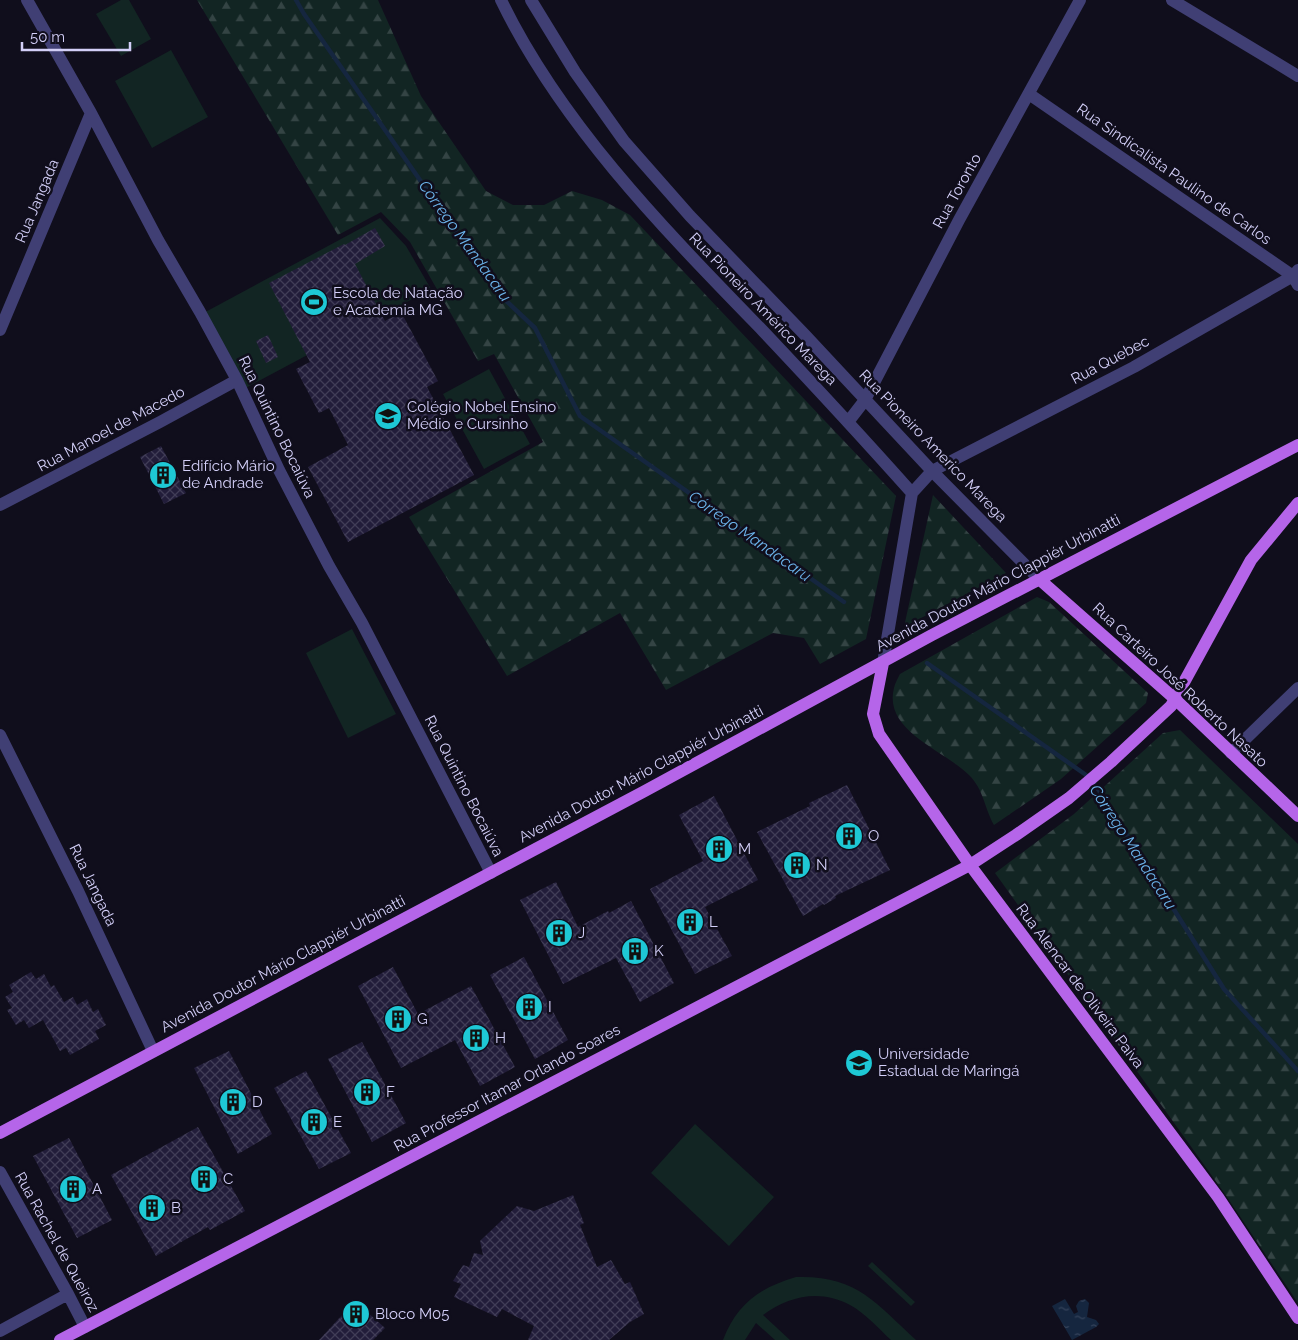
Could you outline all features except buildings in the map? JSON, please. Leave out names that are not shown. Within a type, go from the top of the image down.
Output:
[{"type":"main road","name":"Avenida Doutor Mário Clappiér Urbinatti","points":[[0,1133],[491,873],[1039,579],[1298,445]]},
{"type":"main road","points":[[970,865],[1069,798],[1112,762],[1171,706],[1251,560],[1298,502]]},
{"type":"main road","name":"Rua Carteiro José Roberto Nasato","points":[[1039,579],[1175,699],[1298,816]]},
{"type":"main road","name":"Rua Alencar de Oliveira Paiva","points":[[883,663],[872,714],[879,734],[970,865],[1218,1197],[1298,1318]]},
{"type":"main road","name":"Rua Professor Itamar Orlando Soares","points":[[60,1340],[970,865]]},
{"type":"street","name":"Rua Quintino Bocaiúva","points":[[27,0],[237,380],[279,470],[329,566],[362,623],[491,873]]},
{"type":"street","name":"Rua Pioneiro Américo Marega","points":[[501,0],[509,18],[546,79],[605,159],[670,235],[912,492]]},
{"type":"street","name":"Rua Pioneiro Américo Marega","points":[[530,0],[575,72],[624,141],[690,216],[805,335]]},
{"type":"street","name":"Rua Toronto","points":[[848,422],[865,400],[956,226],[1080,0]]},
{"type":"street","points":[[1172,0],[1298,76]]},
{"type":"street","name":"Rua Sindicalista Paulino de Carlos","points":[[1029,94],[1296,277]]},
{"type":"street","name":"Rua Jangada","points":[[0,330],[91,113]]},
{"type":"street","name":"Rua Quebec","points":[[912,492],[932,471],[1134,367],[1296,277]]},
{"type":"street","name":"Rua Pioneiro Americo Marega","points":[[805,335],[932,471],[1039,579]]},
{"type":"street","name":"Rua Manoel de Macedo","points":[[0,506],[237,380]]},
{"type":"street","points":[[883,663],[912,492]]},
{"type":"street","points":[[1231,753],[1298,688]]},
{"type":"street","name":"Rua Jangada","points":[[0,735],[70,874],[153,1051]]},
{"type":"street","name":"Rua Rachel de Queiroz","points":[[0,1172],[85,1328]]},
{"type":"street","points":[[0,1330],[68,1294]]},
{"type":"green space","points":[[121,0],[129,0],[151,39],[121,56],[96,14]]},
{"type":"green space","points":[[197,0],[378,0],[421,96],[486,191],[513,205],[544,205],[572,191],[602,200],[630,215],[896,496],[866,639],[820,664],[804,638],[773,633],[666,690],[620,613],[507,676],[409,517],[543,442],[494,354],[478,361],[410,242],[381,212],[338,235]]},
{"type":"green space","points":[[171,50],[208,117],[152,148],[115,81]]},
{"type":"green space","name":"Escola de Natação e Academia MG","points":[[380,218],[406,246],[431,289],[238,392],[198,316]]},
{"type":"green space","points":[[489,369],[530,444],[484,469],[443,394]]},
{"type":"green space","points":[[933,495],[1006,573],[904,627]]},
{"type":"green space","points":[[1037,597],[1049,602],[1148,693],[1146,703],[1061,779],[994,825],[978,787],[969,775],[906,728],[898,716],[893,703],[894,688],[900,674]]},
{"type":"green space","points":[[352,629],[396,714],[348,738],[306,653]]},
{"type":"green space","points":[[1180,730],[1298,844],[1298,1303],[1225,1194],[995,873],[1074,814],[1163,733]]},
{"type":"green space","points":[[695,1124],[774,1197],[729,1246],[651,1173]]},
{"type":"green space","points":[[872,1262],[915,1302],[911,1306],[868,1266]]},
{"type":"green space","points":[[796,1277],[817,1278],[850,1286],[876,1303],[916,1340],[891,1340],[856,1308],[839,1300],[816,1296],[794,1299],[773,1308],[763,1315],[790,1340],[775,1340],[756,1323],[745,1340],[723,1340],[735,1317],[751,1299],[771,1286]]},
{"type":"water","points":[[1065,1299],[1074,1314],[1078,1312],[1076,1306],[1079,1301],[1085,1299],[1089,1303],[1087,1317],[1096,1320],[1099,1324],[1072,1340],[1052,1306]]},
{"type":"waterway","name":"Córrego Mandacaru","points":[[296,0],[501,296],[535,328],[580,416],[844,602]]},
{"type":"waterway","name":"Córrego Mandacaru","points":[[927,663],[1086,775],[1098,789],[1224,989],[1298,1071]]},
{"type":"place","name":"Escola de Natação e Academia MG","points":[[314,302]]},
{"type":"place","name":"Colégio Nobel Ensino Médio e Cursinho","points":[[388,416]]},
{"type":"place","name":"Edifício Mário de Andrade","points":[[163,475]]},
{"type":"place","name":"O","points":[[849,836]]},
{"type":"place","name":"M","points":[[719,849]]},
{"type":"place","name":"N","points":[[797,865]]},
{"type":"place","name":"L","points":[[690,922]]},
{"type":"place","name":"J","points":[[559,933]]},
{"type":"place","name":"K","points":[[635,951]]},
{"type":"place","name":"I","points":[[529,1007]]},
{"type":"place","name":"G","points":[[398,1019]]},
{"type":"place","name":"H","points":[[476,1038]]},
{"type":"place","name":"Universidade Estadual de Maringá","points":[[859,1063]]},
{"type":"place","name":"F","points":[[367,1092]]},
{"type":"place","name":"D","points":[[233,1102]]},
{"type":"place","name":"E","points":[[314,1122]]},
{"type":"place","name":"C","points":[[204,1179]]},
{"type":"place","name":"A","points":[[73,1189]]},
{"type":"place","name":"B","points":[[152,1208]]},
{"type":"place","name":"Bloco M05","points":[[356,1314]]}]
